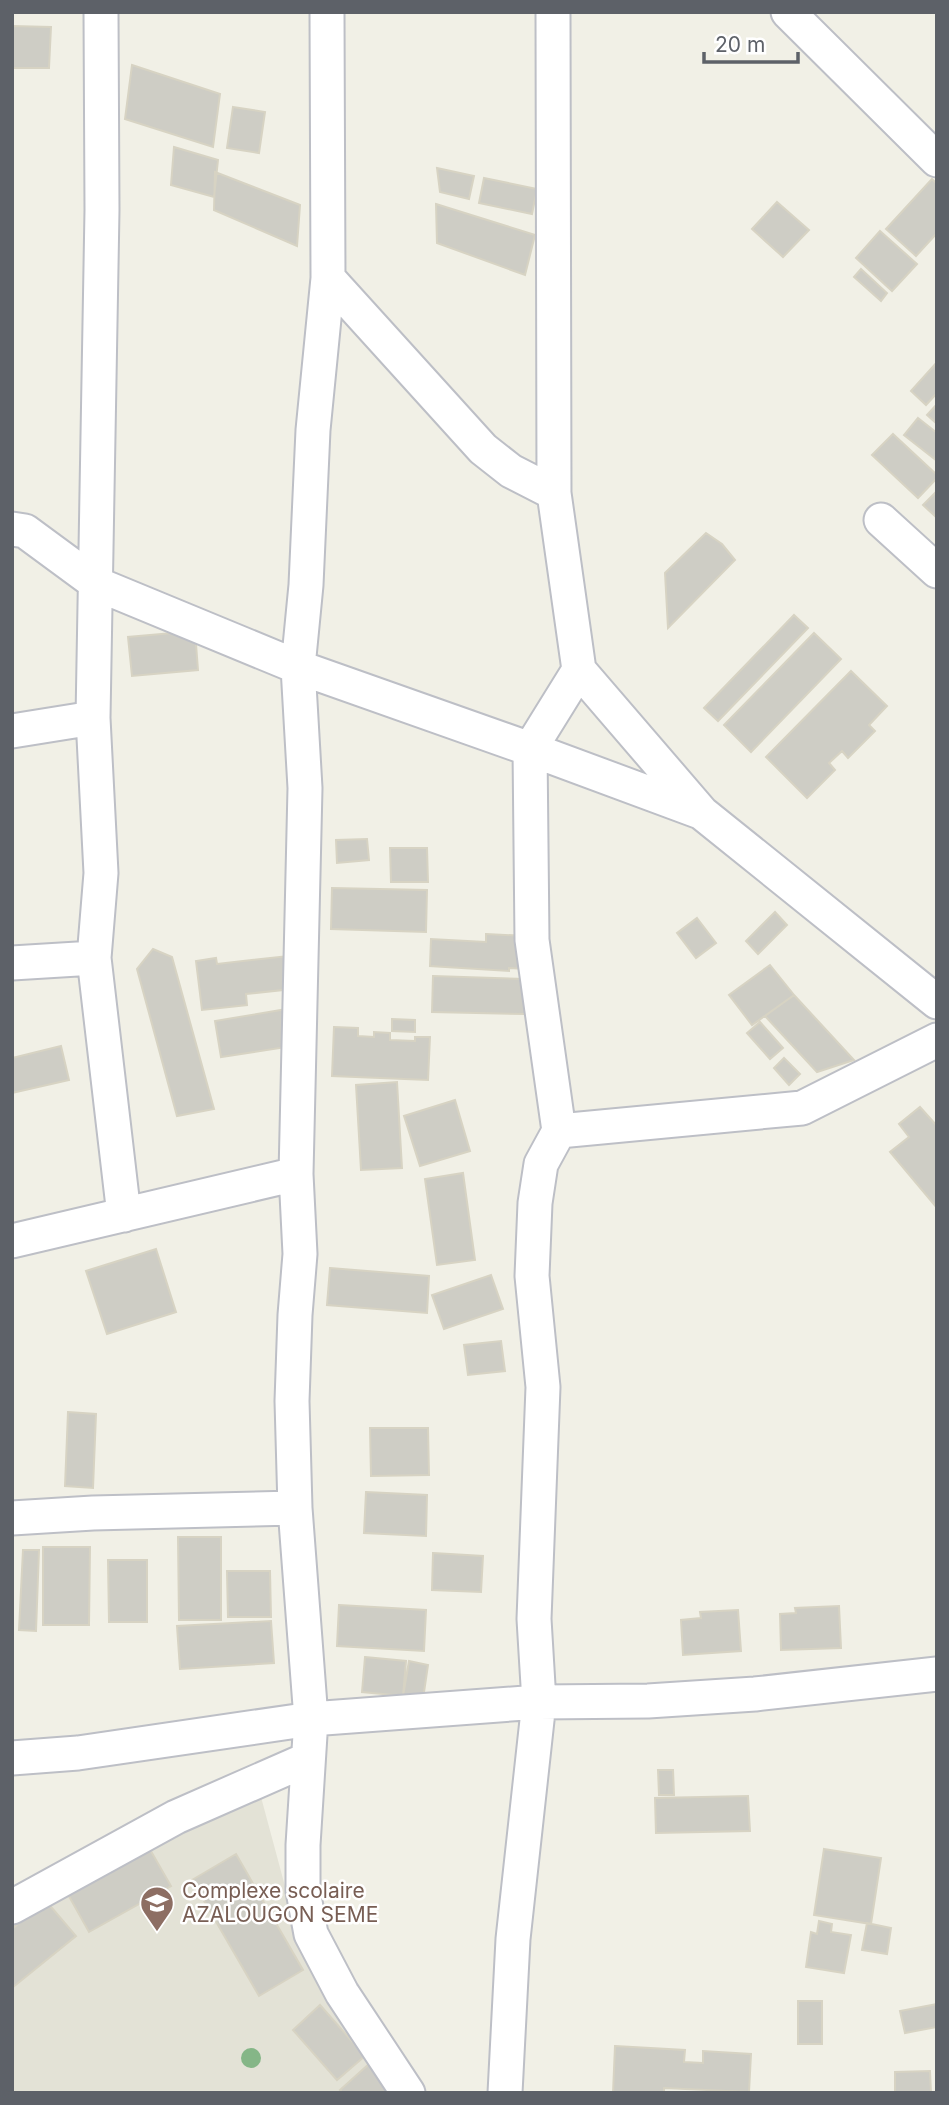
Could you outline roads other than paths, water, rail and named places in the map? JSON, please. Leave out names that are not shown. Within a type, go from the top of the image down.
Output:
[{"type":"street","points":[[101,12],[102,224],[93,718],[102,873],[94,958],[124,1215]]},
{"type":"street","points":[[327,12],[328,278],[313,430],[306,585],[298,667],[305,788],[296,1174],[299,1254],[292,1401],[295,1508],[311,1719],[303,1880],[311,1934],[342,1993],[408,2093]]},
{"type":"street","points":[[553,12],[554,493],[579,670],[702,813],[937,1002]]},
{"type":"street","points":[[788,12],[937,160]]},
{"type":"street","points":[[328,278],[483,449],[511,471],[554,493]]},
{"type":"street","points":[[881,520],[937,571]]},
{"type":"street","points":[[12,529],[24,531],[97,584],[298,667],[702,813]]},
{"type":"street","points":[[505,2093],[513,1939],[539,1702],[534,1593],[543,1387],[532,1276],[536,1203],[541,1164],[559,1131],[532,940],[530,749],[579,670]]},
{"type":"street","points":[[12,731],[93,718]]},
{"type":"street","points":[[12,963],[94,958]]},
{"type":"street","points":[[559,1131],[802,1108],[937,1040]]},
{"type":"street","points":[[12,1241],[296,1174]]},
{"type":"street","points":[[12,1518],[295,1508]]},
{"type":"street","points":[[12,1758],[78,1753],[311,1719],[539,1702],[755,1694],[937,1674]]},
{"type":"street","points":[[12,1907],[176,1817],[308,1759]]},
{"type":"place","name":"Complexe scolaire AZALOUGON SEME","points":[[157,1933]]}]
